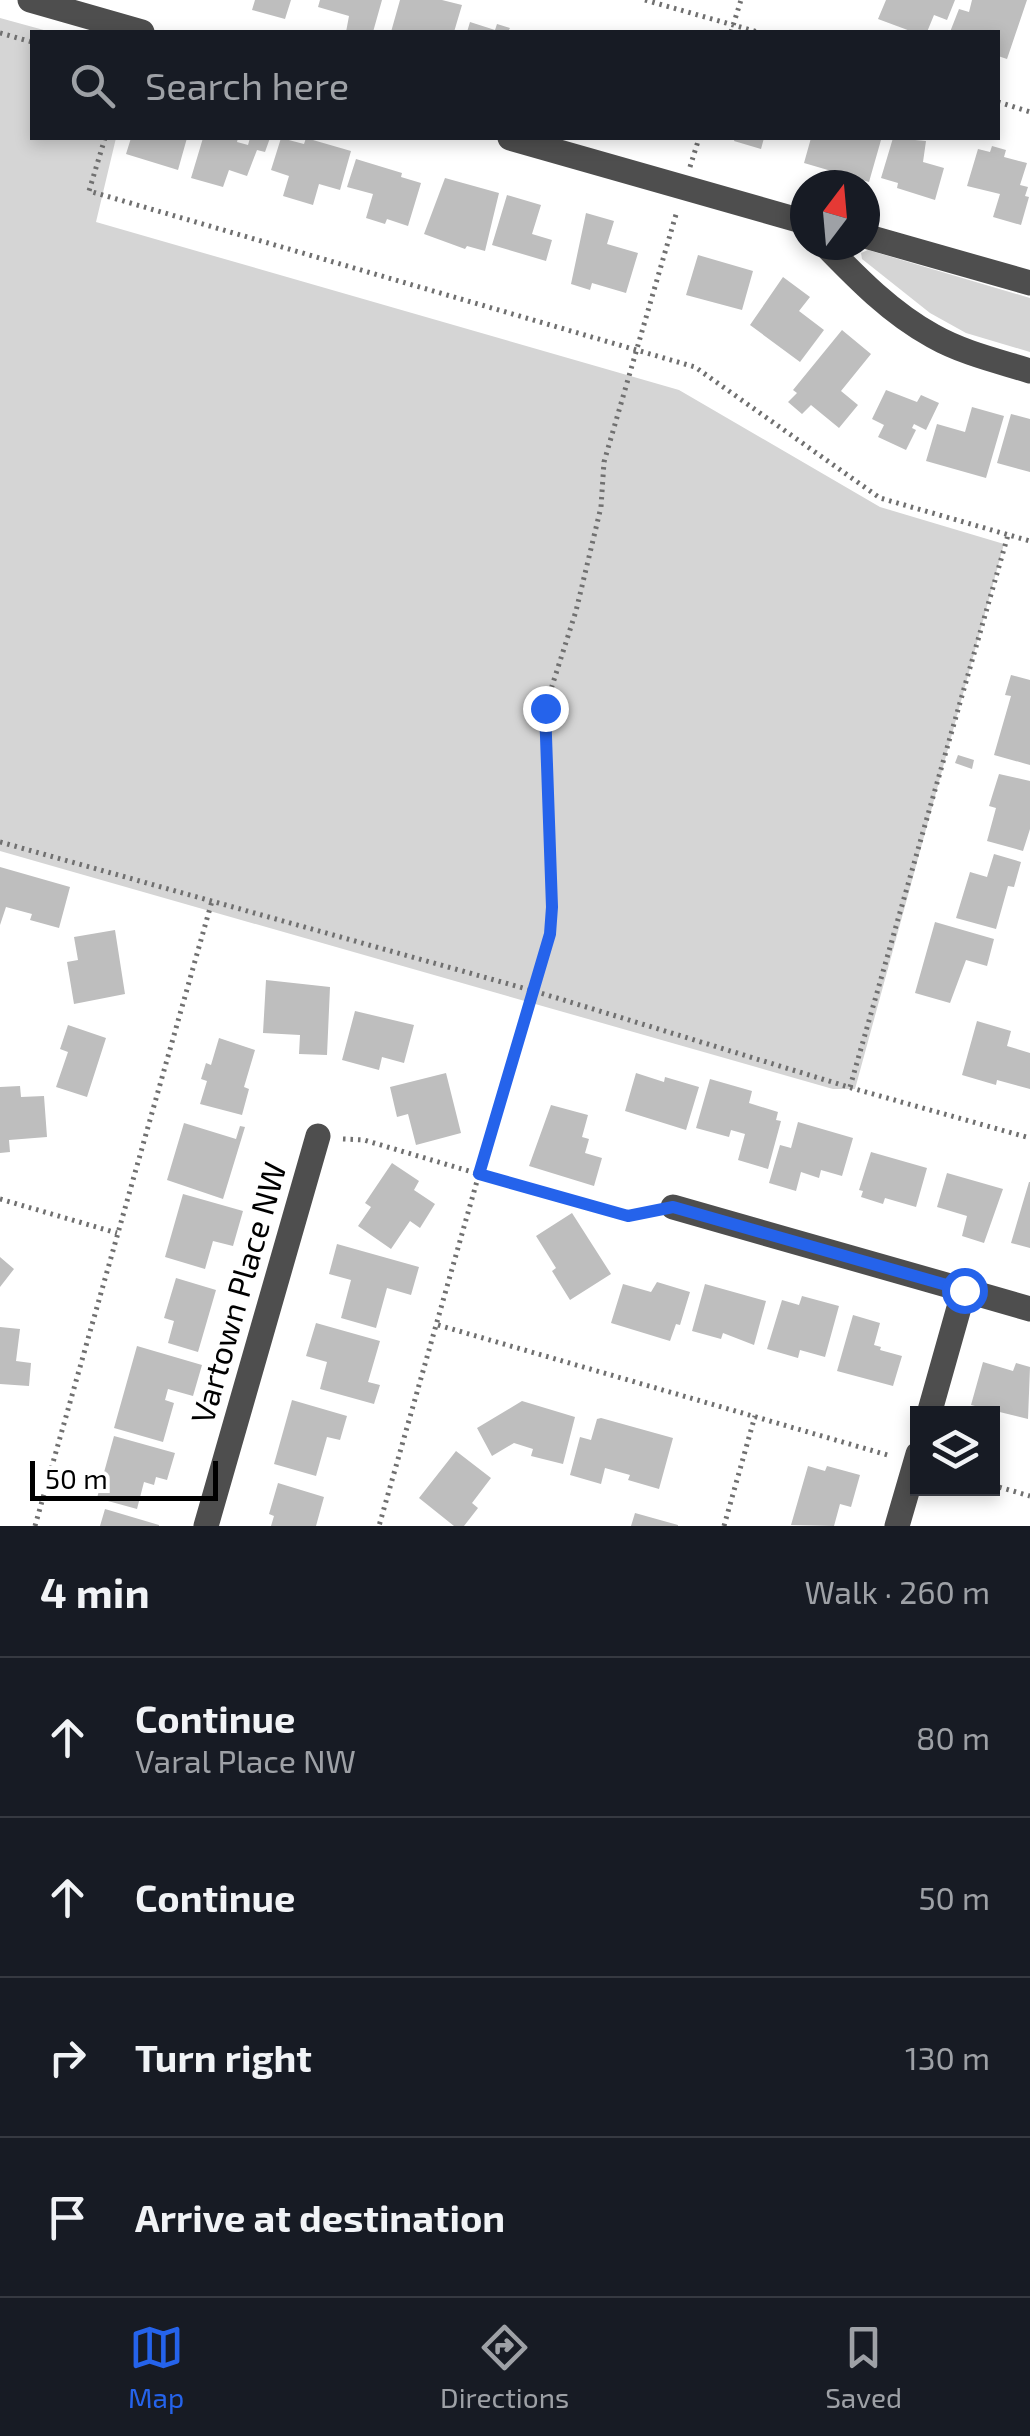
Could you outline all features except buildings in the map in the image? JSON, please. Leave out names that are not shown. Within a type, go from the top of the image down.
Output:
[{"type":"street","points":[[30,0],[113,12],[139,30]]},
{"type":"street","points":[[517,140],[790,219]]},
{"type":"street","points":[[880,240],[1030,283]]},
{"type":"street","points":[[839,260],[905,320],[937,338],[1030,370]]},
{"type":"street","name":"Vartown Place NW","points":[[206,1526],[318,1136]]},
{"type":"street","points":[[673,1207],[1030,1309]]},
{"type":"street","points":[[931,1406],[964,1290]]},
{"type":"street","points":[[897,1526],[910,1479]]},
{"type":"path","points":[[645,0],[732,29],[741,0]]},
{"type":"path","points":[[0,33],[30,41]]},
{"type":"path","points":[[1000,103],[1030,112]]},
{"type":"path","points":[[104,140],[89,191],[695,366],[880,498],[1030,542]]},
{"type":"path","points":[[380,1526],[550,934],[545,708],[576,611],[601,507],[604,462],[684,188]]},
{"type":"path","points":[[850,1087],[1008,535]]},
{"type":"path","points":[[0,842],[534,991],[1030,1138]]},
{"type":"path","points":[[34,1526],[212,901]]},
{"type":"path","points":[[318,1136],[364,1140],[628,1216],[673,1207]]},
{"type":"path","points":[[0,1200],[118,1234]]},
{"type":"path","points":[[438,1325],[910,1456]]},
{"type":"path","points":[[724,1526],[755,1416]]},
{"type":"path","points":[[1000,1487],[1030,1496]]},
{"type":"shaded area","points":[[0,18],[44,30],[30,30],[30,140],[116,140],[96,222],[679,390],[880,507],[1004,544],[855,1089],[833,1089],[0,851]]},
{"type":"shaded area","points":[[880,254],[1030,298],[1030,352],[966,333],[930,313],[863,260],[880,260]]},
{"type":"route","points":[[545,708],[550,934],[479,1174],[628,1216],[673,1207],[964,1290]]}]
